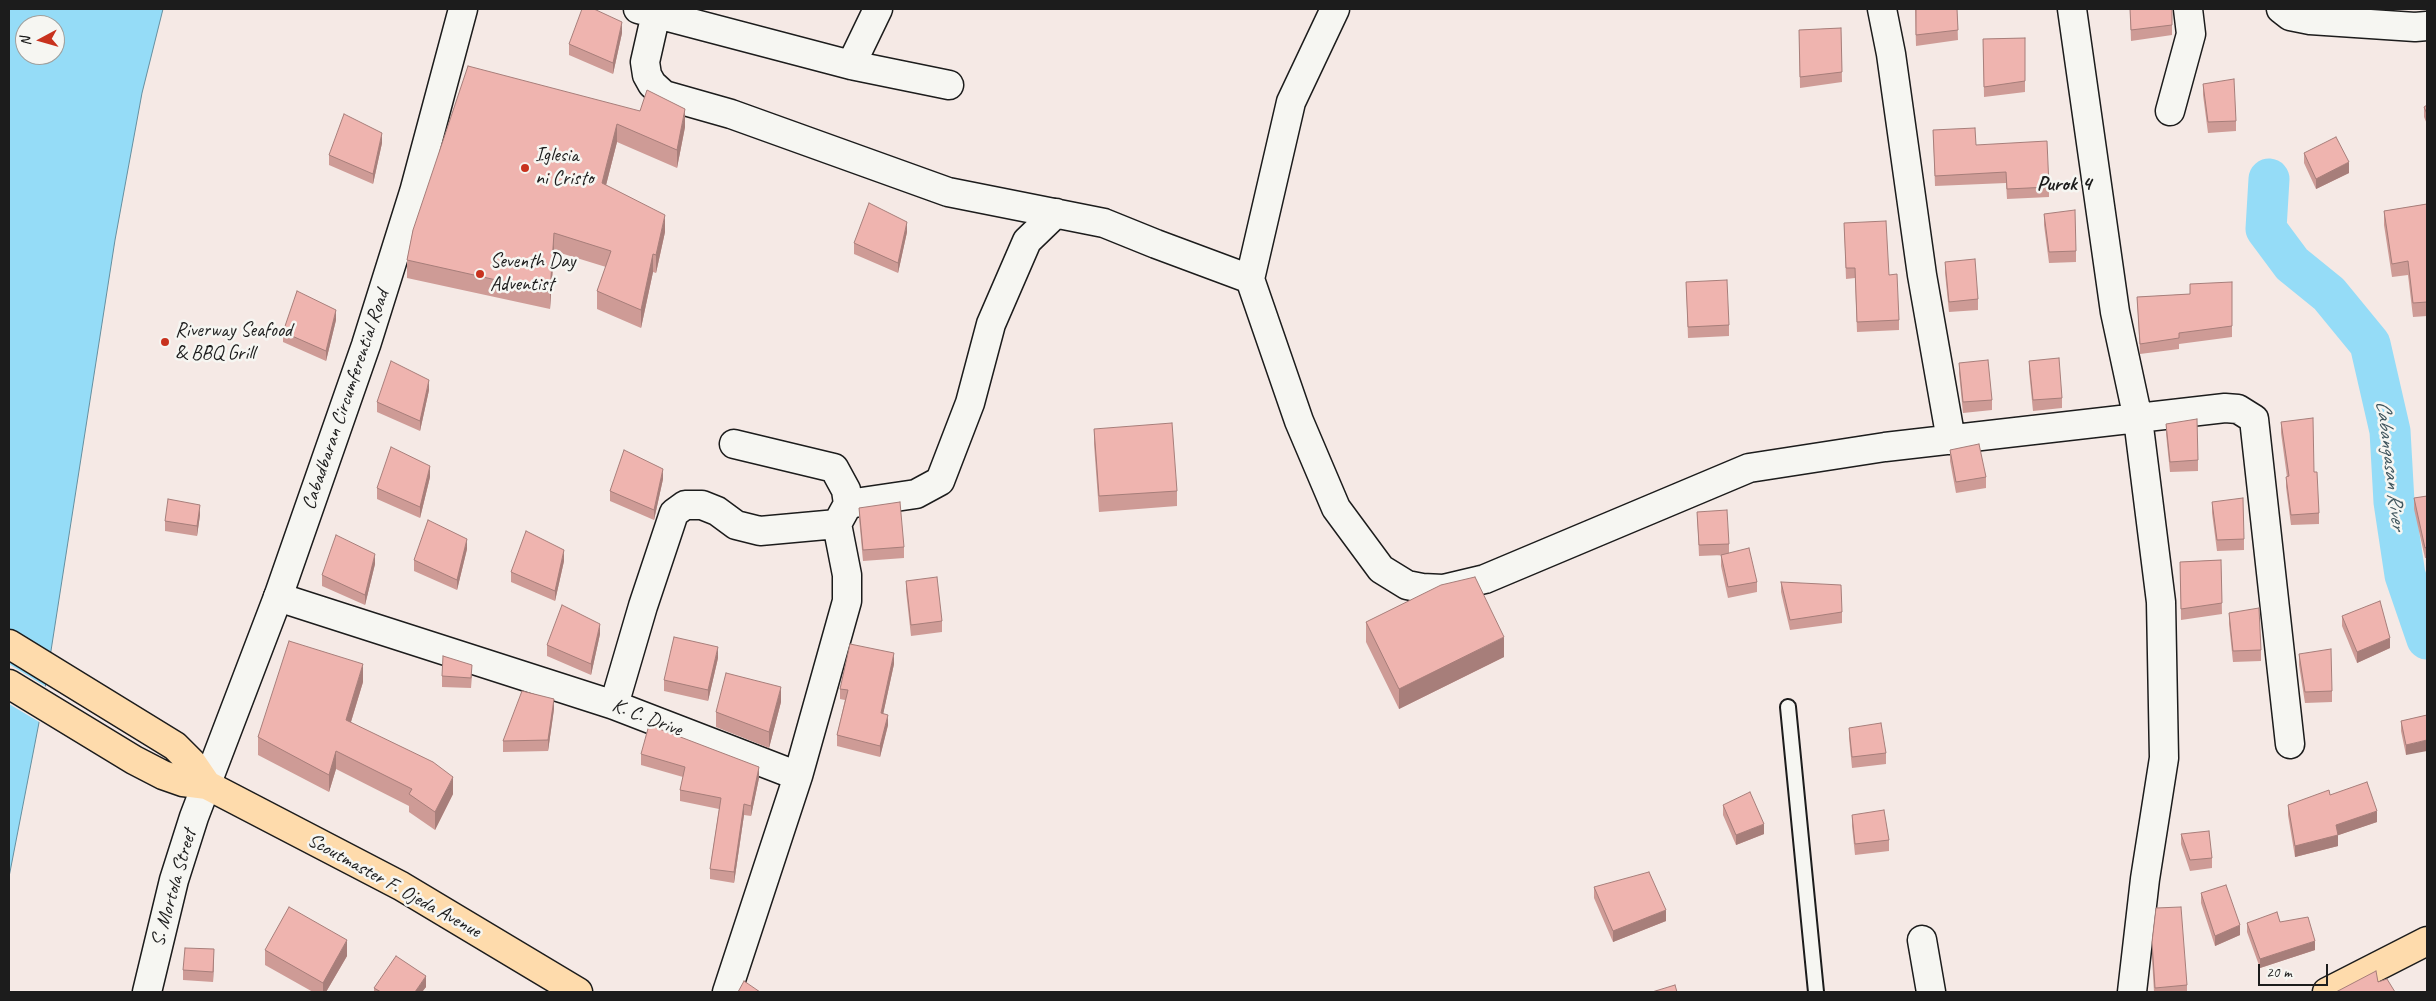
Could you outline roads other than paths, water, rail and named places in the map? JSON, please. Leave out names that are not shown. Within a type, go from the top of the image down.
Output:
[{"type":"highway","points":[[9,644],[79,689],[175,746],[192,763],[207,785]]},
{"type":"highway","points":[[9,684],[162,775],[183,782],[207,785]]},
{"type":"highway","name":"Scoutmaster F. Ojeda Avenue","points":[[207,785],[401,886],[578,992]]},
{"type":"highway","points":[[2327,992],[2427,941]]},
{"type":"street","name":"Cabadbaran Circumferential Road","points":[[207,785],[278,598],[366,345],[414,192],[463,9]]},
{"type":"street","points":[[851,65],[878,9]]},
{"type":"street","points":[[1882,9],[1891,54],[1922,276],[1951,440]]},
{"type":"street","points":[[2072,9],[2115,312],[2138,419],[2161,602],[2164,758],[2145,879],[2132,992]]},
{"type":"street","points":[[2170,111],[2191,34],[2188,9]]},
{"type":"street","points":[[2282,9],[2290,16],[2310,20],[2415,27],[2427,26]]},
{"type":"street","points":[[1332,10],[1291,102],[1250,279],[1299,420],[1336,508],[1381,569],[1406,585],[1443,589],[1485,580],[1749,468],[1885,447],[2225,408],[2238,409],[2254,419],[2290,744]]},
{"type":"street","points":[[949,86],[851,65],[650,11],[644,62],[652,84],[664,95],[731,114],[948,192],[995,203],[1104,222],[1156,244],[1250,279]]},
{"type":"street","points":[[614,705],[643,606],[674,513],[685,505],[702,505],[717,511],[736,525],[760,531],[843,514],[916,494],[940,481],[970,403],[991,324],[1027,241],[1056,213]]},
{"type":"street","points":[[727,992],[798,776],[847,601],[843,514],[846,490],[834,468],[734,444]]},
{"type":"street","name":"K. C. Drive","points":[[278,598],[614,705],[798,776]]},
{"type":"street","name":"S. Mortola Street","points":[[147,992],[174,880],[194,817],[207,785]]},
{"type":"street","points":[[1922,940],[1931,992]]},
{"type":"lane","points":[[1788,707],[1816,992]]},
{"type":"water","points":[[9,9],[163,9],[142,93],[115,240],[43,702],[9,877]]},
{"type":"waterway","name":"Cabangasan River","points":[[2269,179],[2266,229],[2292,264],[2329,294],[2370,344],[2390,431],[2394,502],[2405,575],[2427,639]]},
{"type":"place","name":"Iglesia ni Cristo","points":[[525,168]]},
{"type":"place","name":"Seventh Day Adventist","points":[[480,274]]},
{"type":"place","name":"Riverway Seafood & BBQ Grill","points":[[165,342]]},
{"type":"district","name":"Purok 4","points":[[2064,184]]}]
